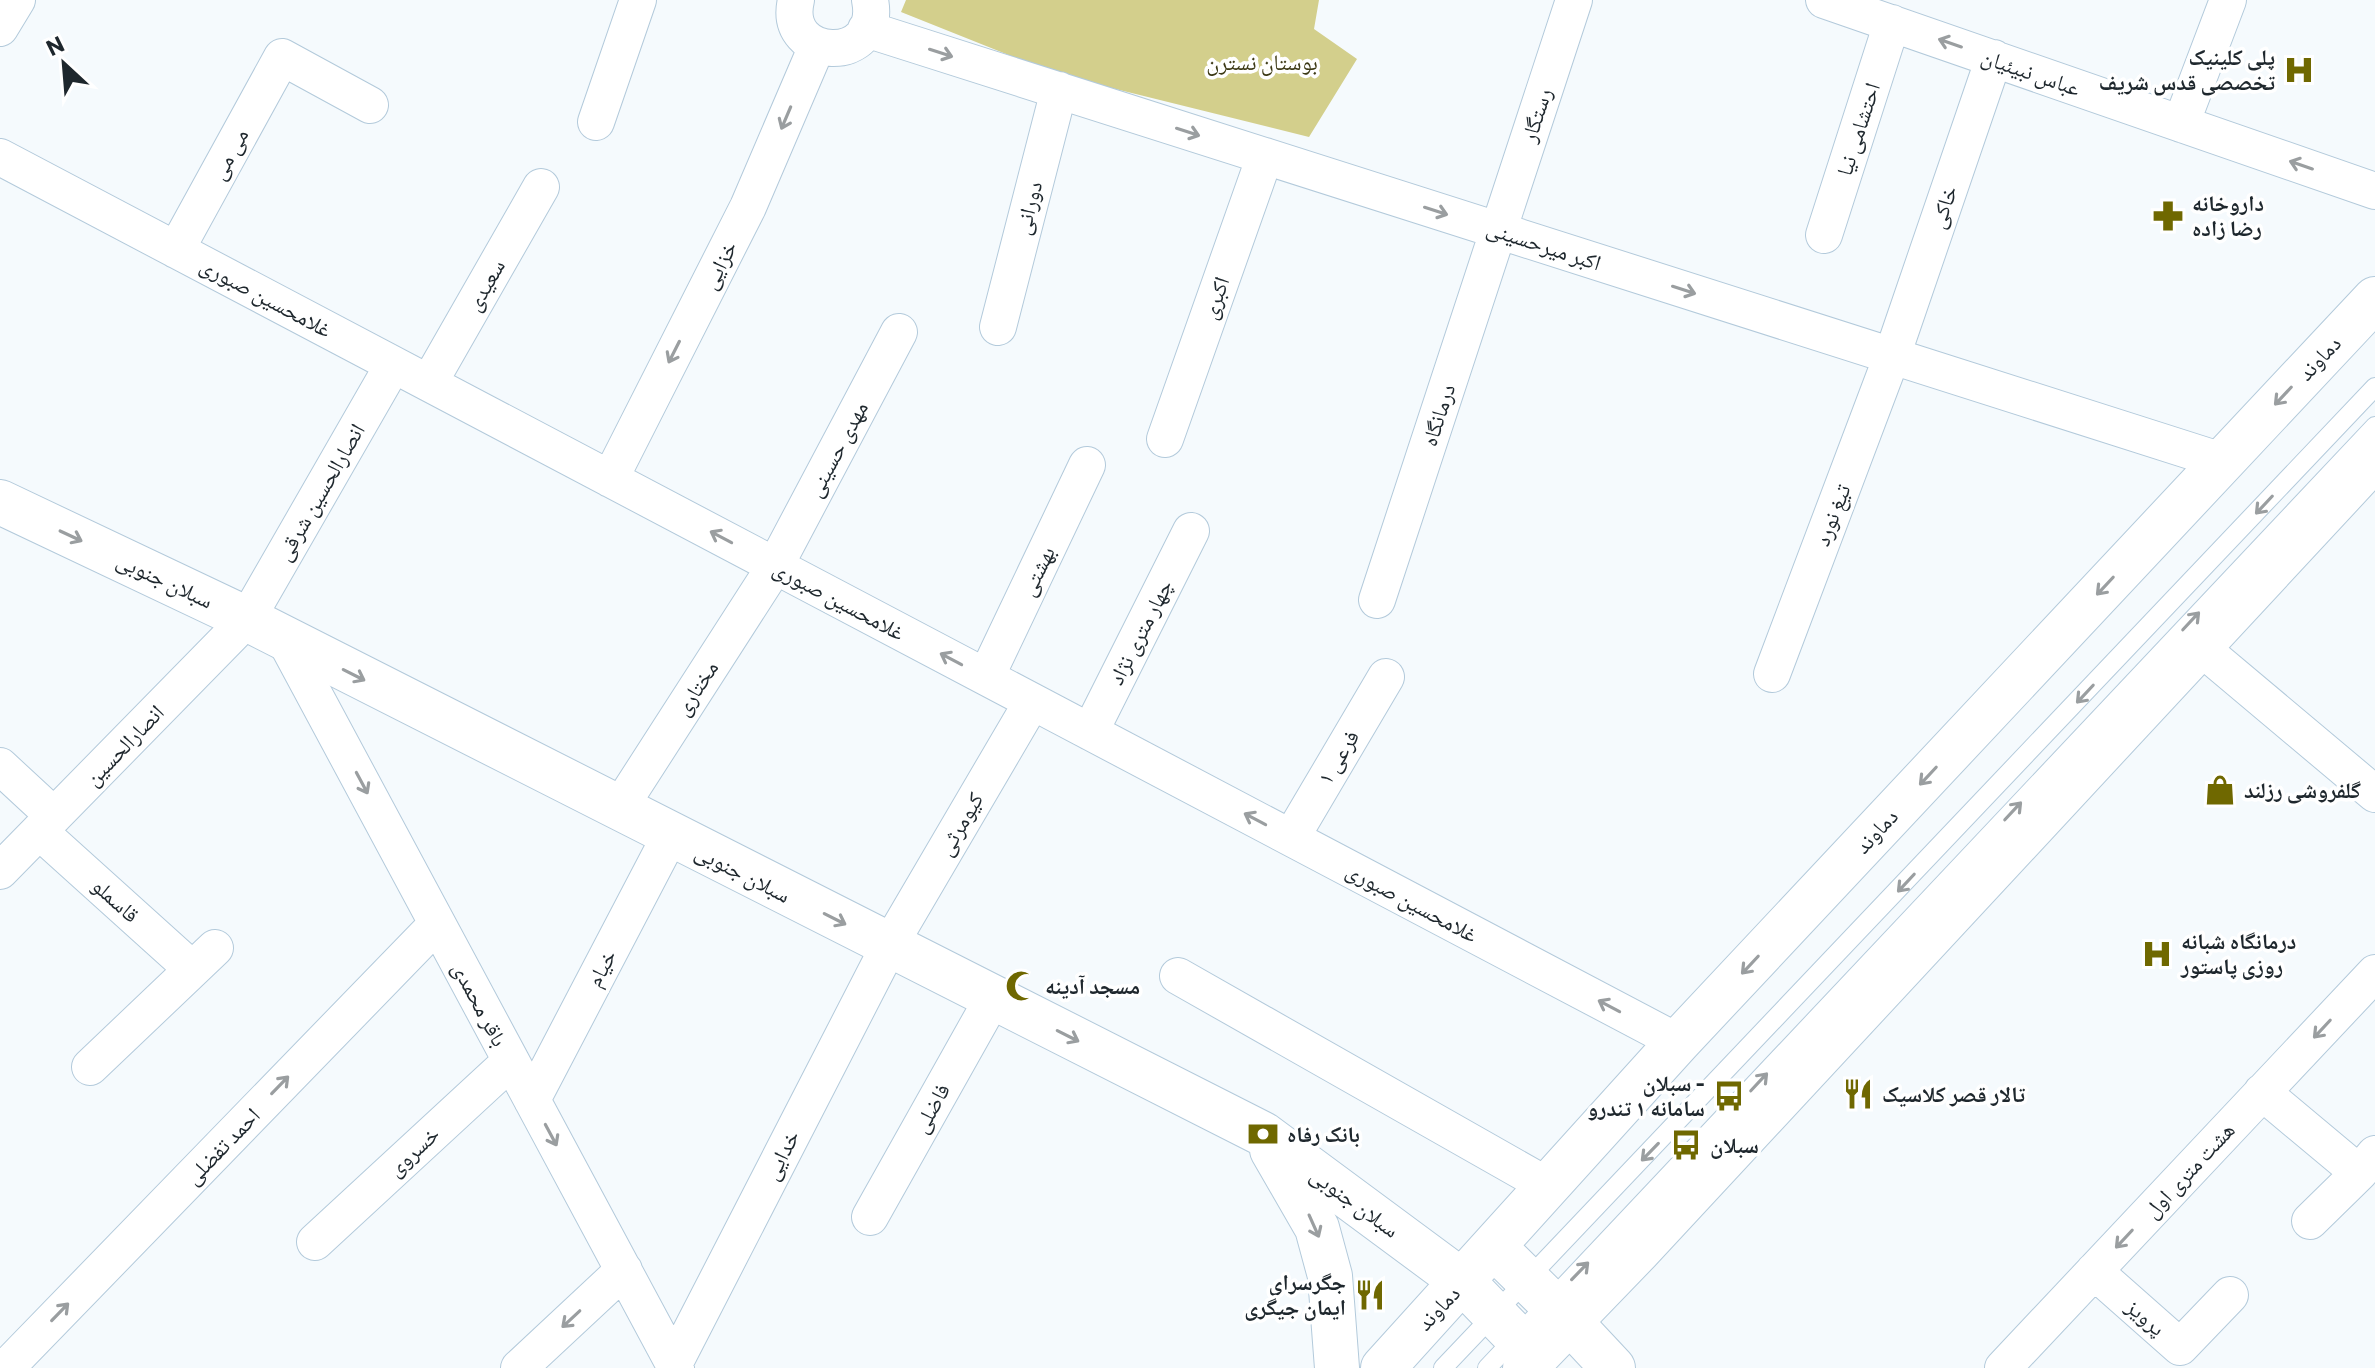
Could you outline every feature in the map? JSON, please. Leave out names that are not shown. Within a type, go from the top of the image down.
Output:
[{"type":"main road","name":"دماوند","points":[[1383,1368],[1678,1042],[2375,299]]},
{"type":"main road","points":[[1517,1352],[1548,1301],[2200,647],[2375,458]]},
{"type":"main road","name":"سبلان جنوبی","points":[[0,502],[247,619],[618,810],[1263,1134],[1463,1282],[1517,1352]]},
{"type":"main road","points":[[1263,1134],[1317,1228],[1330,1276],[1337,1368]]},
{"type":"main road","points":[[1494,1247],[1613,1368]]},
{"type":"street","points":[[0,28],[17,0]]},
{"type":"street","points":[[596,122],[638,0]]},
{"type":"street","name":"رستگار","points":[[1498,231],[1574,0]]},
{"type":"street","name":"عباس نبیئیان","points":[[1824,0],[2375,191]]},
{"type":"street","points":[[2181,124],[2228,0]]},
{"type":"street","points":[[793,1],[799,30],[817,46],[843,48],[854,43],[868,15]]},
{"type":"street","name":"اکبر میرحسینی","points":[[868,15],[1059,90],[2222,461]]},
{"type":"street","name":"احتشامی نیا","points":[[1824,235],[1892,23]]},
{"type":"street","name":"خزایی","points":[[610,479],[748,207],[817,46]]},
{"type":"street","name":"می می","points":[[176,250],[282,57],[370,105]]},
{"type":"street","name":"خاکی","points":[[1892,356],[1994,58]]},
{"type":"street","name":"دورانی","points":[[998,327],[1059,90]]},
{"type":"street","name":"اکبری","points":[[1165,439],[1265,156]]},
{"type":"street","name":"غلامحسین صبوری","points":[[0,157],[1678,1042]]},
{"type":"street","name":"سعیدی","points":[[429,383],[541,187]]},
{"type":"street","name":"درمانگاه","points":[[1377,600],[1498,231]]},
{"type":"street","name":"مهدی حسینی","points":[[775,566],[899,332]]},
{"type":"street","name":"تیغ نورد","points":[[1772,674],[1892,356]]},
{"type":"street","name":"انصارالحسین شرقی","points":[[247,619],[393,365]]},
{"type":"street","name":"بهشتی","points":[[986,677],[1087,465]]},
{"type":"street","name":"چهار متری نژاد","points":[[1090,732],[1191,531]]},
{"type":"street","name":"مختاری","points":[[618,810],[775,566]]},
{"type":"street","name":"انصارالحسین","points":[[0,871],[247,619]]},
{"type":"street","name":"باقر محمدی","points":[[285,640],[675,1366]]},
{"type":"street","points":[[2200,647],[2375,794]]},
{"type":"street","name":"فرعی ۱","points":[[1291,838],[1386,677]]},
{"type":"street","name":"کیومرثی","points":[[889,946],[1032,702]]},
{"type":"street","name":"قاسملو","points":[[0,766],[47,824],[204,959],[90,1067]]},
{"type":"street","name":"خیام","points":[[532,1100],[670,836]]},
{"type":"street","name":"احمد تفضلی","points":[[6,1368],[437,924]]},
{"type":"street","name":"خدایی","points":[[675,1366],[889,946]]},
{"type":"street","name":"هشت متری اول","points":[[2003,1368],[2375,973]]},
{"type":"street","points":[[1178,976],[1548,1186]]},
{"type":"street","name":"فاضلی","points":[[870,1217],[993,998]]},
{"type":"street","name":"خسروی","points":[[315,1242],[511,1061]]},
{"type":"street","points":[[2262,1092],[2367,1164],[2310,1221]]},
{"type":"street","points":[[519,1368],[624,1270]]},
{"type":"street","name":"پرویز","points":[[2094,1271],[2180,1347],[2230,1295]]},
{"type":"lane","points":[[1443,1368],[1517,1352],[1548,1301],[2375,387]]},
{"type":"lane","points":[[1548,1301],[2375,426]]},
{"type":"green space","name":"بوستان نسترن","points":[[906,0],[1319,0],[1314,29],[1357,59],[1309,137],[1059,75],[901,12]]},
{"type":"place","name":"پلی کلینیک تخصصی قدس شریف","points":[[2299,70]]},
{"type":"place","name":"داروخانه رضا زاده","points":[[2168,216]]},
{"type":"place","name":"گلفروشی رزلند","points":[[2220,790]]},
{"type":"place","name":"درمانگاه شبانه روزی پاستور","points":[[2157,954]]},
{"type":"place","name":"مسجد آدینه","points":[[1021,986]]},
{"type":"place","name":"تالار قصر کلاسیک","points":[[1858,1094]]},
{"type":"place","name":"سبلان - سامانه ۱ تندرو","points":[[1729,1096]]},
{"type":"place","name":"بانک رفاه","points":[[1263,1134]]},
{"type":"place","name":"سبلان","points":[[1686,1145]]},
{"type":"place","name":"جگرسرای ایمان جیگری","points":[[1370,1295]]}]
